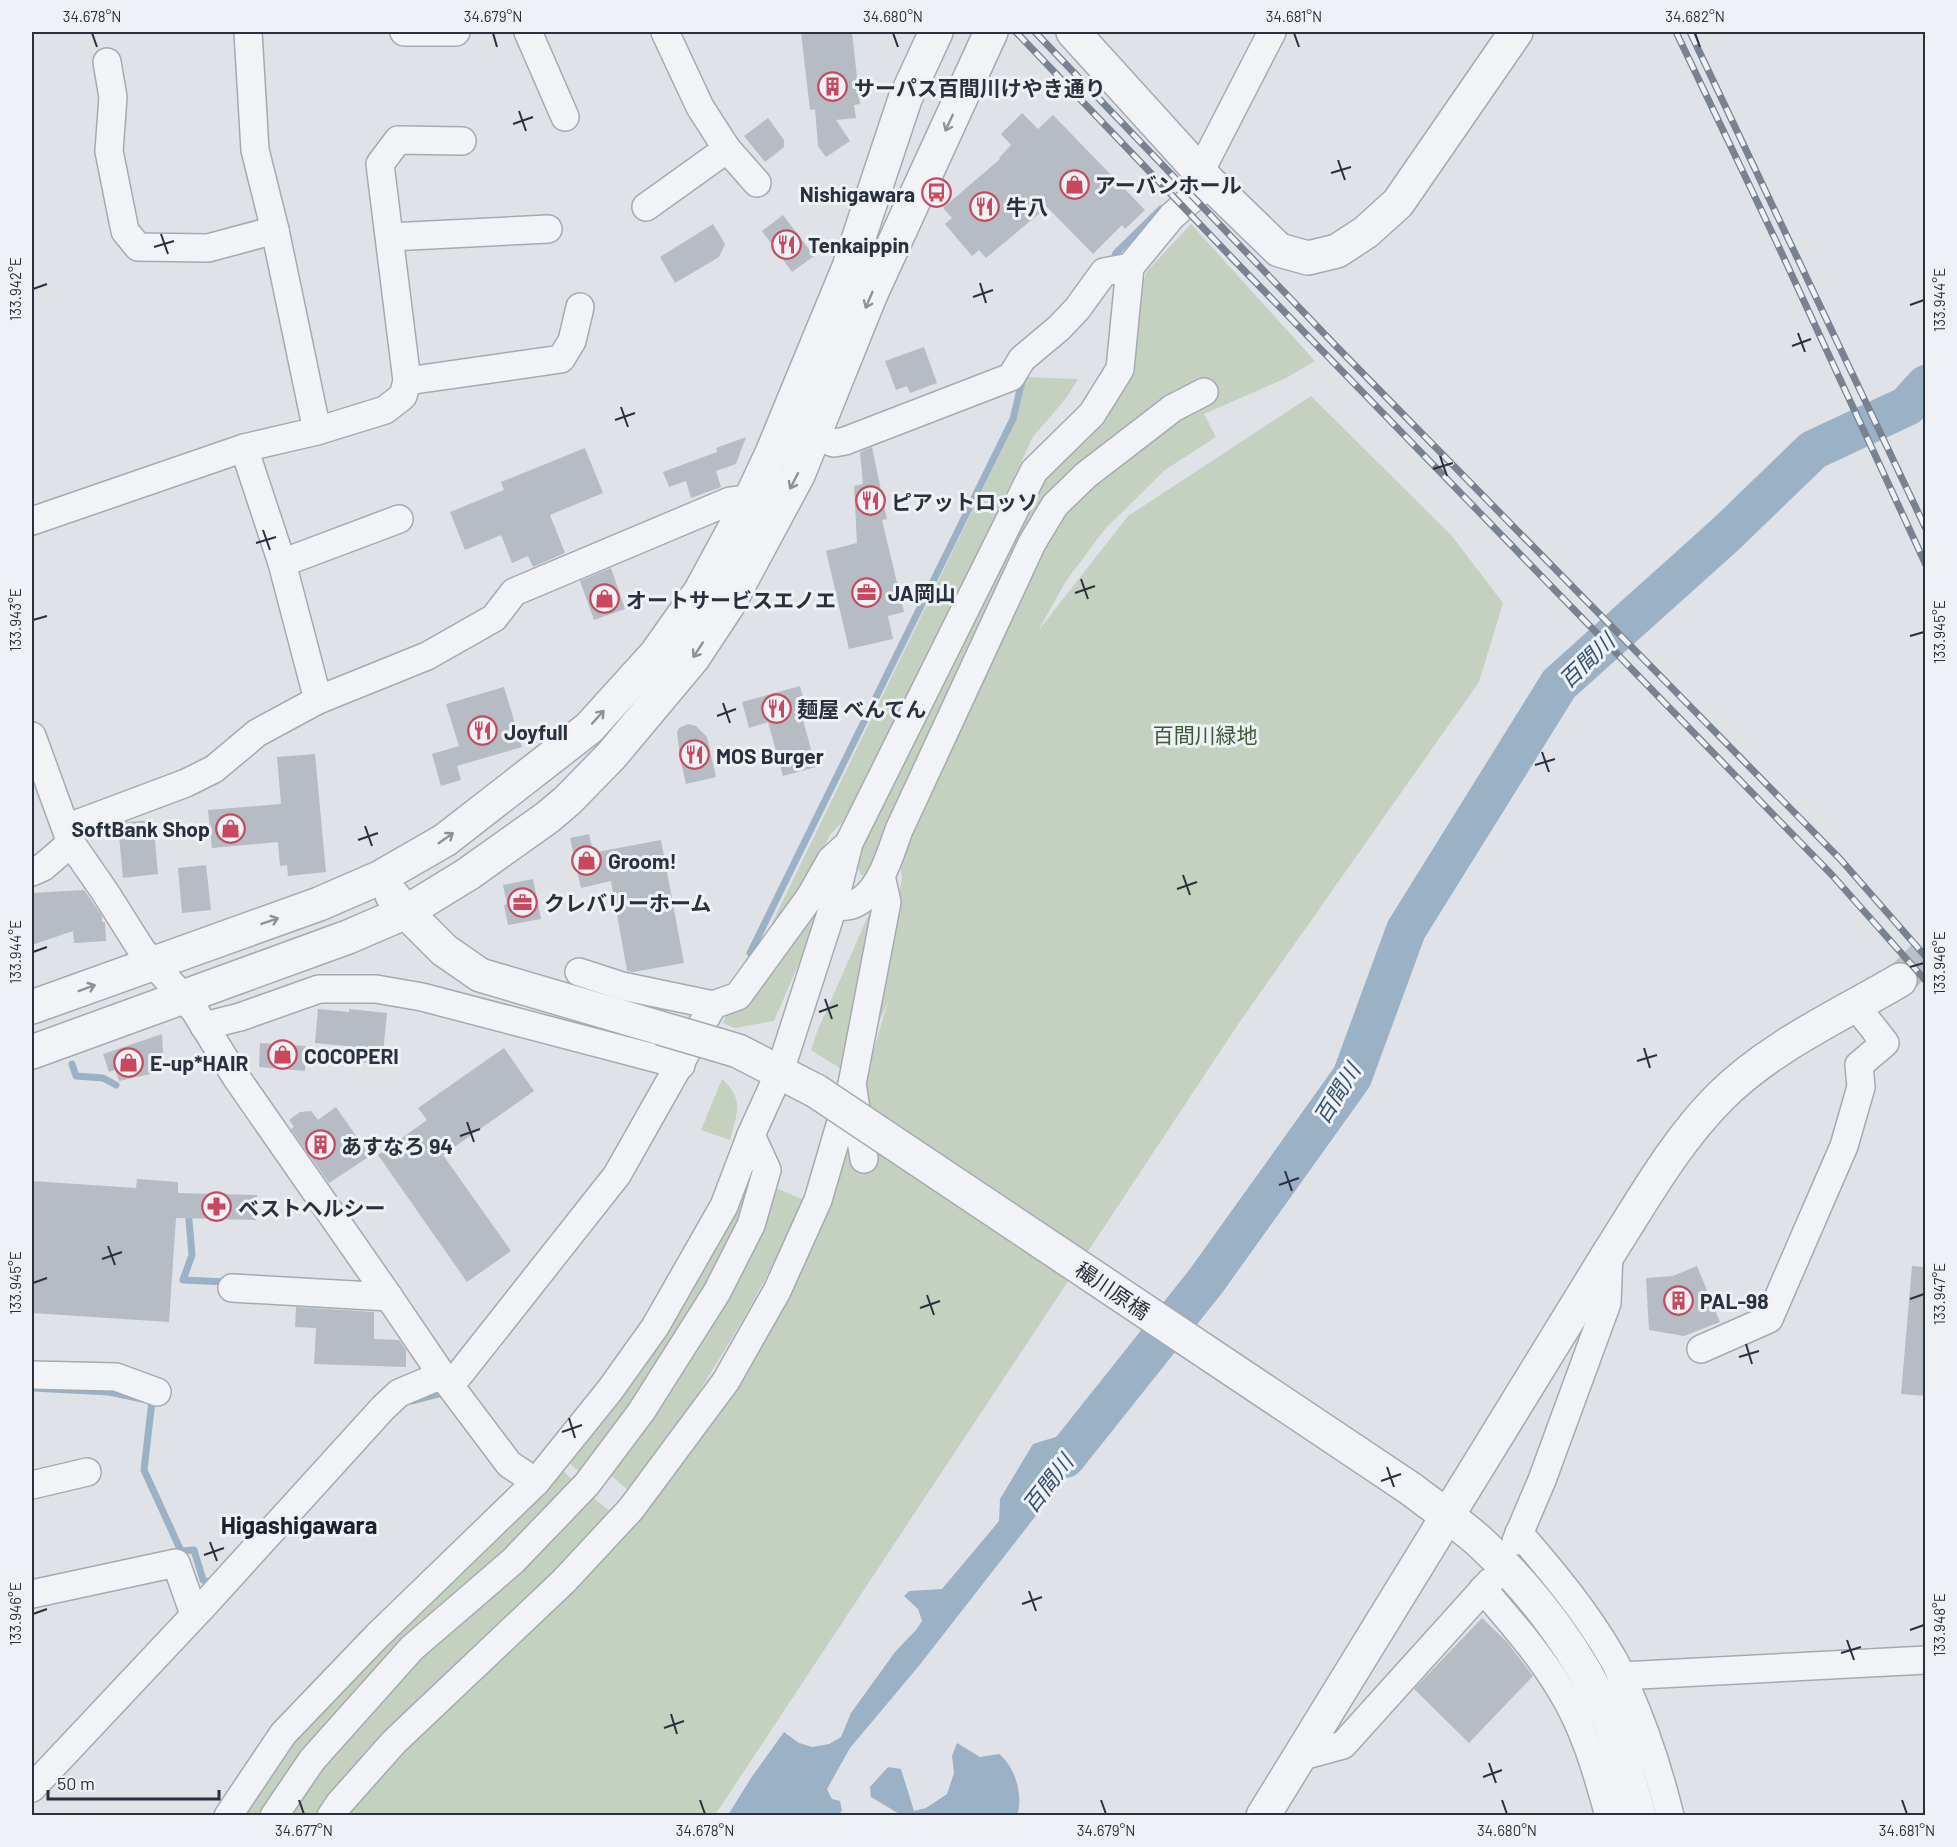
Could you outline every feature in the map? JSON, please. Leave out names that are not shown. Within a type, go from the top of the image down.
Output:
[{"type":"street","points":[[248,32],[255,150],[275,230],[317,431]]},
{"type":"street","points":[[404,32],[456,32]]},
{"type":"street","points":[[528,32],[565,117]]},
{"type":"street","points":[[665,32],[700,107],[726,149],[757,183]]},
{"type":"street","points":[[32,1007],[319,904],[379,878],[445,840],[589,728],[656,654],[700,592],[751,498],[849,267],[905,99],[936,32]]},
{"type":"street","points":[[32,1052],[348,937],[406,912],[468,874],[548,817],[612,756],[680,675],[728,605],[798,475],[870,296],[991,32]]},
{"type":"street","points":[[1073,32],[1205,177],[1279,250],[1308,258],[1337,250],[1366,232],[1398,203],[1516,32]]},
{"type":"street","points":[[814,436],[834,443],[845,441],[1011,377],[1022,359],[1059,328],[1077,309],[1104,272],[1116,270],[1172,216],[1205,177],[1272,32]]},
{"type":"street","points":[[107,62],[113,97],[109,151],[125,231],[138,247],[208,248],[275,230]]},
{"type":"street","points":[[32,521],[244,448],[317,431],[385,410],[402,396],[407,381],[380,164],[398,140],[462,141]]},
{"type":"street","points":[[646,207],[726,149]]},
{"type":"street","points":[[390,237],[548,229]]},
{"type":"street","points":[[228,1815],[283,1734],[377,1636],[536,1482],[610,1390],[655,1327],[724,1206],[751,1135],[780,1071],[833,907],[849,843],[1035,471],[1092,414],[1120,369],[1116,270]]},
{"type":"street","points":[[407,381],[561,359],[572,341],[580,307]]},
{"type":"street","points":[[833,907],[851,905],[862,899],[881,876],[899,830],[1032,543],[1055,505],[1086,475],[1173,408],[1204,392]]},
{"type":"street","points":[[244,448],[282,563],[318,700]]},
{"type":"street","points":[[32,872],[43,867],[68,836],[186,783],[213,768],[257,733],[318,700],[427,656],[494,618],[514,592],[730,501],[751,498]]},
{"type":"street","points":[[282,563],[399,519]]},
{"type":"street","points":[[32,736],[68,836],[141,949],[183,997],[204,1026],[236,1077],[449,1384],[509,1464],[536,1482]]},
{"type":"street","points":[[579,972],[622,986],[713,1005],[738,996],[810,897],[831,860],[849,843]]},
{"type":"street","points":[[331,1815],[394,1742],[564,1581],[631,1509],[726,1381],[777,1292],[818,1200],[852,1084],[887,902],[881,876]]},
{"type":"street","name":"穝川原橋","points":[[379,878],[406,912],[444,950],[480,975],[738,1051],[816,1090],[1411,1489],[1479,1541],[1509,1571],[1563,1638],[1609,1719],[1626,1767],[1639,1815]]},
{"type":"street","points":[[1263,1815],[1609,1253],[1690,1130],[1720,1097],[1750,1071],[1786,1045],[1900,980]]},
{"type":"street","points":[[204,1026],[240,1017],[319,989],[376,989],[422,997],[681,1065]]},
{"type":"street","points":[[32,1788],[383,1408],[399,1394],[449,1384],[454,1380],[617,1175],[713,1005]]},
{"type":"street","points":[[1701,1349],[1769,1319],[1845,1146],[1861,1087],[1860,1065],[1885,1043],[1856,1006]]},
{"type":"street","points":[[852,1084],[864,1159]]},
{"type":"street","points":[[274,1815],[312,1760],[412,1648],[513,1561],[586,1484],[641,1412],[717,1292],[751,1225],[767,1170],[751,1135]]},
{"type":"street","points":[[1609,1253],[1607,1303],[1542,1480],[1517,1537],[1556,1576],[1614,1659],[1643,1724],[1662,1781],[1670,1815]]},
{"type":"street","points":[[232,1288],[389,1297]]},
{"type":"street","points":[[32,1375],[116,1377],[157,1392]]},
{"type":"street","points":[[32,1485],[87,1472]]},
{"type":"street","points":[[32,1594],[176,1563],[194,1614]]},
{"type":"street","points":[[1299,1757],[1343,1745],[1486,1586],[1560,1688],[1579,1726],[1598,1773],[1609,1815]]},
{"type":"street","points":[[1621,1676],[1926,1660]]},
{"type":"green space","name":"百間川緑地","points":[[1191,224],[1315,361],[1286,378],[1204,414],[1216,437],[1165,470],[1105,529],[1066,581],[1038,631],[1128,516],[1311,396],[1452,536],[1503,603],[1479,682],[1239,1023],[715,1815],[341,1816],[678,1462],[863,1087],[888,1001],[870,1043],[865,1042],[902,879],[899,850],[1077,465],[886,836],[866,873],[861,876],[858,867],[864,845],[1048,475],[1111,407],[1138,296],[1147,271]]},
{"type":"green space","points":[[1026,377],[1078,379],[1067,397],[1033,437],[856,808],[830,835],[819,858],[757,954],[1009,435],[1021,401]]},
{"type":"green space","points":[[824,894],[815,926],[774,1021],[735,1028],[723,1023],[728,1010]]},
{"type":"green space","points":[[873,905],[843,1070],[811,1050]]},
{"type":"green space","points":[[722,1079],[734,1094],[737,1108],[730,1140],[701,1130]]},
{"type":"green space","points":[[776,1188],[804,1200],[785,1242],[743,1320],[672,1436],[630,1492],[605,1470]]},
{"type":"green space","points":[[741,1196],[749,1199],[703,1300],[581,1473],[569,1463],[618,1394]]},
{"type":"green space","points":[[561,1468],[573,1481],[531,1531],[302,1754],[259,1815],[241,1816],[289,1743]]},
{"type":"green space","points":[[589,1494],[614,1515],[321,1815],[287,1816],[314,1772],[400,1676]]},
{"type":"water","points":[[1094,1408],[1105,1427],[918,1667],[850,1748],[827,1789],[832,1799],[840,1801],[842,1810],[839,1815],[728,1815],[784,1732],[799,1743],[812,1747],[829,1744],[841,1737],[851,1713],[895,1652],[922,1621],[918,1609],[904,1596],[909,1591],[942,1589],[999,1521],[1000,1499],[1033,1444],[1072,1432]]},
{"type":"water","points":[[957,1743],[980,1757],[999,1754],[1005,1759],[1014,1774],[1019,1791],[1017,1815],[901,1815],[871,1797],[870,1787],[888,1767],[901,1769],[914,1811],[926,1808],[947,1794],[954,1773],[952,1756]]},
{"type":"building","name":"サーパス百間川けやき通り","points":[[801,32],[852,32],[860,104],[854,105],[856,118],[836,120],[850,141],[826,157],[818,146],[815,109],[810,110]]},
{"type":"building","points":[[1022,113],[1038,129],[1053,115],[1145,210],[1125,229],[1122,225],[1093,254],[1047,207],[986,258],[979,250],[972,256],[945,224],[952,218],[943,208],[1000,159],[1011,145],[1001,134]]},
{"type":"building","points":[[768,118],[784,140],[784,147],[765,162],[744,136]]},
{"type":"building","points":[[783,215],[814,256],[792,272],[762,231]]},
{"type":"building","points":[[713,224],[725,244],[719,257],[675,283],[660,257]]},
{"type":"building","points":[[924,347],[937,383],[910,393],[907,386],[896,390],[885,361]]},
{"type":"building","points":[[746,437],[736,464],[716,471],[721,487],[691,498],[686,481],[669,487],[663,472],[717,452],[716,448]]},
{"type":"building","points":[[872,447],[887,519],[882,520],[904,612],[888,616],[893,639],[849,649],[826,551],[857,543],[854,486],[863,484],[860,452]]},
{"type":"building","points":[[585,448],[603,493],[550,515],[565,553],[533,567],[528,556],[512,563],[501,535],[465,550],[450,512],[504,490],[501,482]]},
{"type":"building","points":[[611,568],[625,609],[594,620],[580,581]]},
{"type":"building","points":[[800,686],[807,712],[801,713],[816,767],[783,776],[768,722],[749,728],[742,702]]},
{"type":"building","points":[[504,687],[522,747],[457,766],[461,780],[441,786],[432,754],[459,746],[446,704]]},
{"type":"building","points":[[688,724],[696,726],[707,737],[716,777],[686,784],[677,732],[679,728]]},
{"type":"building","points":[[315,754],[326,872],[288,876],[287,865],[280,866],[278,842],[212,848],[208,810],[281,804],[277,757]]},
{"type":"building","points":[[153,820],[158,874],[123,878],[118,825],[126,822]]},
{"type":"building","points":[[589,834],[593,851],[597,852],[661,840],[684,963],[633,972],[627,971],[611,881],[581,888],[570,838]]},
{"type":"building","points":[[206,865],[211,910],[182,913],[178,868]]},
{"type":"building","points":[[533,879],[541,919],[508,925],[503,885]]},
{"type":"building","points":[[84,890],[102,916],[102,922],[105,922],[106,941],[74,943],[73,931],[32,945],[32,893]]},
{"type":"building","points":[[318,1009],[387,1013],[382,1064],[344,1061],[346,1046],[315,1043]]},
{"type":"building","points":[[162,1034],[164,1071],[119,1081],[115,1070],[109,1072],[103,1054]]},
{"type":"building","points":[[260,1043],[306,1046],[305,1071],[259,1067]]},
{"type":"building","points":[[504,1048],[534,1091],[443,1155],[511,1251],[467,1282],[378,1155],[427,1120],[418,1108]]},
{"type":"building","name":"あすなろ 94","points":[[336,1107],[370,1156],[329,1183],[291,1129],[294,1127],[289,1120],[300,1112],[311,1111],[318,1120]]},
{"type":"building","points":[[137,1179],[178,1182],[178,1193],[257,1195],[256,1220],[176,1218],[169,1322],[32,1313],[32,1181],[136,1188]]},
{"type":"building","name":"PAL-98","points":[[1697,1266],[1720,1322],[1684,1336],[1649,1330],[1646,1278],[1673,1276]]},
{"type":"building","points":[[1912,1266],[1926,1267],[1926,1396],[1901,1394]]},
{"type":"building","points":[[296,1307],[374,1312],[374,1339],[399,1340],[406,1350],[406,1367],[314,1364],[316,1328],[295,1327]]},
{"type":"building","points":[[1482,1618],[1507,1642],[1533,1676],[1469,1743],[1414,1689]]},
{"type":"waterway","points":[[1112,263],[1116,253],[1161,209]]},
{"type":"waterway","points":[[750,953],[1013,419],[1023,377]]},
{"type":"waterway","name":"百間川","points":[[1065,1458],[1206,1281],[1352,1077],[1406,930],[1559,684],[1725,535],[1813,450],[1907,406],[1926,385]]},
{"type":"waterway","points":[[72,1064],[76,1076],[103,1078],[116,1085]]},
{"type":"waterway","points":[[189,1220],[192,1255],[183,1280],[227,1282]]},
{"type":"waterway","points":[[32,1388],[109,1392],[152,1401],[144,1470],[181,1551],[194,1550],[203,1580],[214,1581]]},
{"type":"waterway","points":[[411,1401],[446,1392]]},
{"type":"tunnel","points":[[1900,980],[1926,954]]},
{"type":"railway","points":[[1016,32],[1232,258],[1832,875],[1926,981]]},
{"type":"railway","points":[[1035,32],[1335,345],[1841,860],[1926,957]]},
{"type":"railway","points":[[1676,32],[1777,243],[1926,565]]},
{"type":"railway","points":[[1690,32],[1926,529]]},
{"type":"place","name":"サーパス百間川けやき通り","points":[[833,87]]},
{"type":"place","name":"アーバンホール","points":[[1074,184]]},
{"type":"place","name":"Nishigawara","points":[[936,193]]},
{"type":"place","name":"牛八","points":[[985,206]]},
{"type":"place","name":"Tenkaippin","points":[[787,244]]},
{"type":"place","name":"ピアットロッソ","points":[[870,501]]},
{"type":"place","name":"JA岡山","points":[[867,592]]},
{"type":"place","name":"オートサービスエノエ","points":[[605,599]]},
{"type":"place","name":"麺屋 べんてん","points":[[776,708]]},
{"type":"place","name":"Joyfull","points":[[483,731]]},
{"type":"place","name":"MOS Burger","points":[[695,755]]},
{"type":"place","name":"SoftBank Shop","points":[[231,828]]},
{"type":"place","name":"Groom!","points":[[587,860]]},
{"type":"place","name":"クレバリーホーム","points":[[523,902]]},
{"type":"place","name":"COCOPERI","points":[[283,1055]]},
{"type":"place","name":"E-up*HAIR","points":[[129,1062]]},
{"type":"place","name":"あすなろ 94","points":[[320,1145]]},
{"type":"place","name":"ベストヘルシー","points":[[217,1207]]},
{"type":"place","name":"PAL-98","points":[[1679,1300]]},
{"type":"district","name":"Higashigawara","points":[[299,1524]]}]
